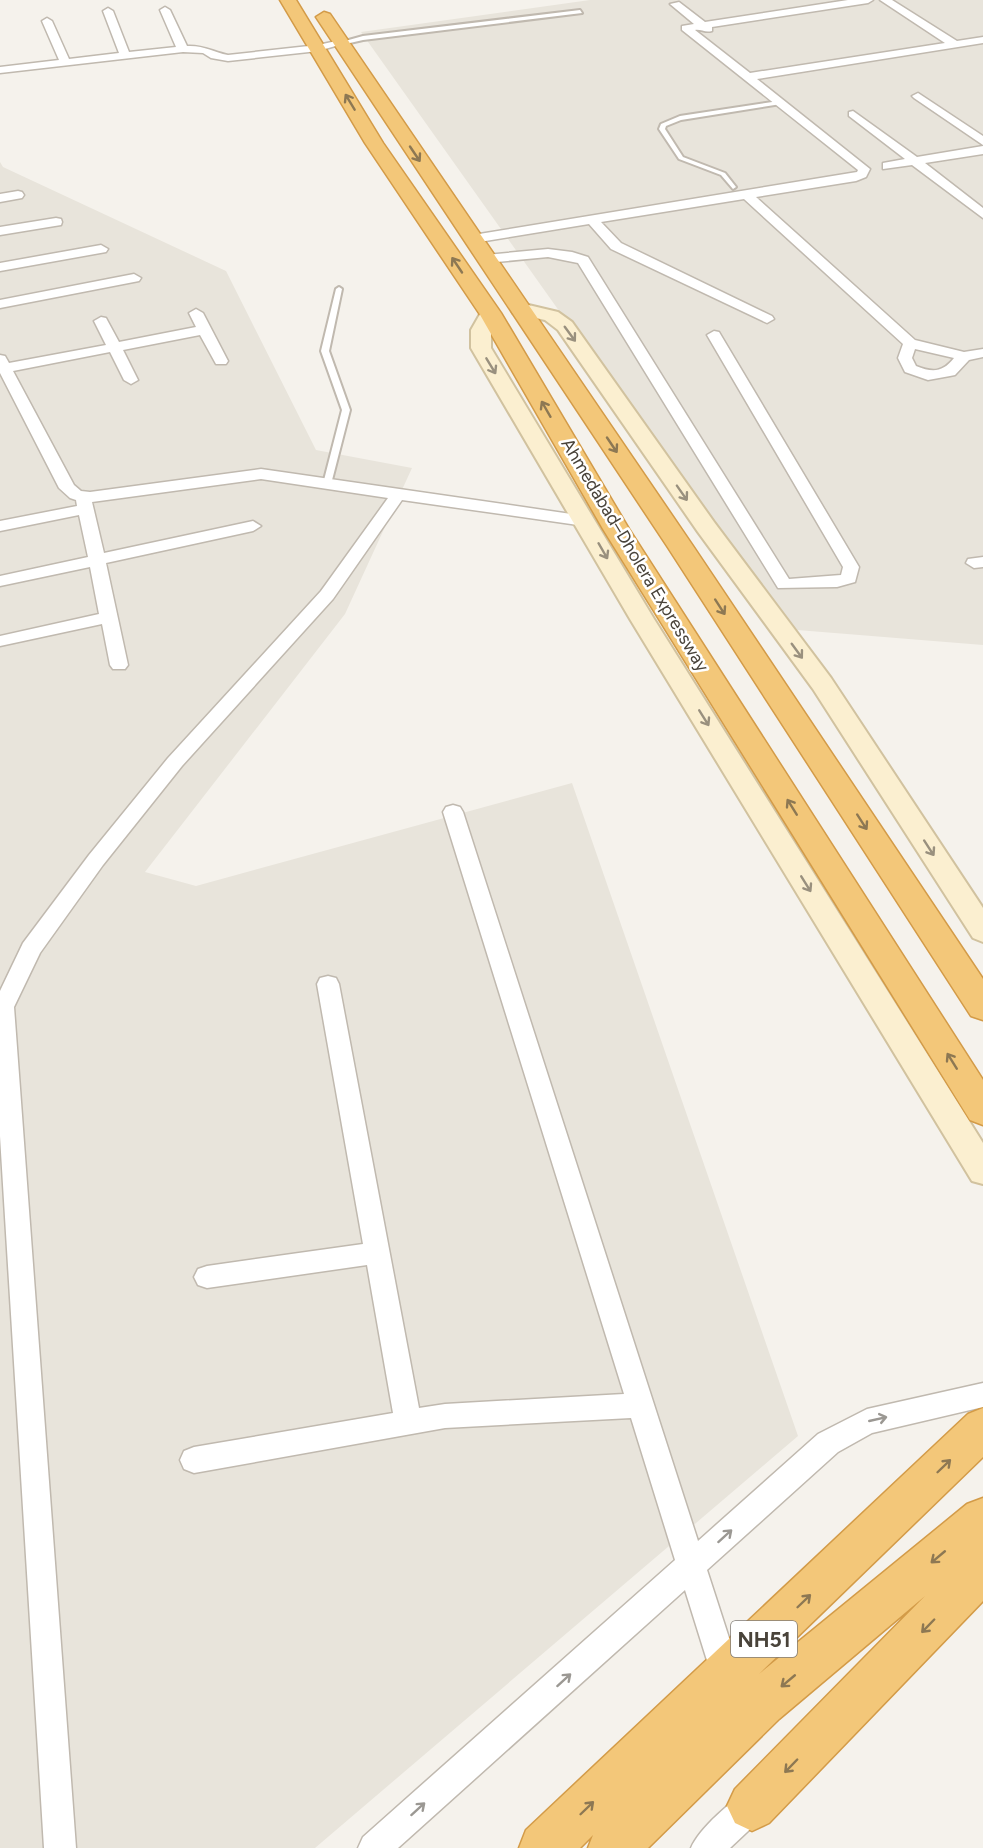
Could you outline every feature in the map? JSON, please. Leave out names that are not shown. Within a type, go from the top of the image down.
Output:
[{"type":"highway","name":"Ahmedabad–Dholera Expressway","points":[[288,0],[374,143],[490,313],[616,529],[983,1110]]},
{"type":"highway","name":"Ahmedabad–Dholera Expressway","points":[[313,0],[680,546],[983,1007]]},
{"type":"highway","name":"NH51","points":[[544,1848],[983,1428]]},
{"type":"highway","name":"NH51","points":[[613,1848],[762,1702],[983,1519]]},
{"type":"highway","points":[[752,1806],[983,1569]]},
{"type":"street","points":[[864,169],[686,28],[868,0]]},
{"type":"street","points":[[885,0],[955,44]]},
{"type":"street","points":[[109,4],[125,55]]},
{"type":"street","points":[[675,4],[720,38]]},
{"type":"street","points":[[165,10],[183,49]]},
{"type":"street","points":[[47,21],[64,62]]},
{"type":"street","points":[[746,77],[760,70],[983,40]]},
{"type":"street","points":[[0,69],[183,49],[203,49],[213,52],[215,56],[228,58],[318,48],[341,43]]},
{"type":"street","points":[[918,96],[983,141]]},
{"type":"street","points":[[853,114],[983,214]]},
{"type":"street","points":[[887,166],[983,150]]},
{"type":"street","points":[[470,236],[592,220],[840,170],[864,169]]},
{"type":"street","points":[[749,189],[762,192],[856,177],[862,174],[864,169]]},
{"type":"street","points":[[470,236],[718,189],[731,193]]},
{"type":"street","points":[[749,189],[910,343],[964,356],[983,353]]},
{"type":"street","points":[[960,196],[983,193]]},
{"type":"street","points":[[0,198],[18,195]]},
{"type":"street","points":[[592,220],[616,246],[767,318]]},
{"type":"street","points":[[0,231],[56,222]]},
{"type":"street","points":[[0,267],[101,249]]},
{"type":"street","points":[[486,259],[557,253],[573,255],[583,261],[784,584]]},
{"type":"street","points":[[0,304],[134,278]]},
{"type":"street","points":[[520,309],[551,316],[565,326],[822,684],[983,931]]},
{"type":"street","points":[[195,313],[221,361]]},
{"type":"street","points":[[490,313],[481,330],[480,348],[654,639],[983,1171]]},
{"type":"street","points":[[101,321],[130,380]]},
{"type":"street","points":[[119,665],[84,502],[67,488],[1,366],[205,330]]},
{"type":"street","points":[[714,335],[851,567],[849,578],[837,582],[751,588]]},
{"type":"street","points":[[910,343],[906,358],[910,369],[928,376],[950,372],[964,356]]},
{"type":"street","points":[[0,526],[84,502],[261,474],[585,521]]},
{"type":"street","points":[[60,1848],[2,1008],[31,949],[96,860],[175,762],[327,595],[399,495]]},
{"type":"street","points":[[0,581],[253,526]]},
{"type":"street","points":[[0,641],[109,617]]},
{"type":"street","points":[[453,812],[726,1675]]},
{"type":"street","points":[[327,984],[408,1421]]},
{"type":"street","points":[[207,1277],[377,1253]]},
{"type":"street","points":[[374,1848],[828,1443],[846,1431],[867,1422],[983,1395]]},
{"type":"street","points":[[194,1460],[445,1416],[640,1405]]},
{"type":"street","points":[[707,1848],[752,1806]]},
{"type":"lane","points":[[341,43],[363,38],[580,12]]},
{"type":"lane","points":[[731,193],[723,174],[681,158],[662,129],[663,125],[680,118],[779,103]]},
{"type":"lane","points":[[327,484],[346,410],[325,351],[339,289]]},
{"type":"shaded area","points":[[590,0],[983,0],[983,645],[785,629],[361,32]]},
{"type":"shaded area","points":[[0,162],[3,167],[226,271],[316,450],[412,468],[345,614],[145,872],[196,886],[572,783],[798,1436],[315,1848],[0,1848]]}]
